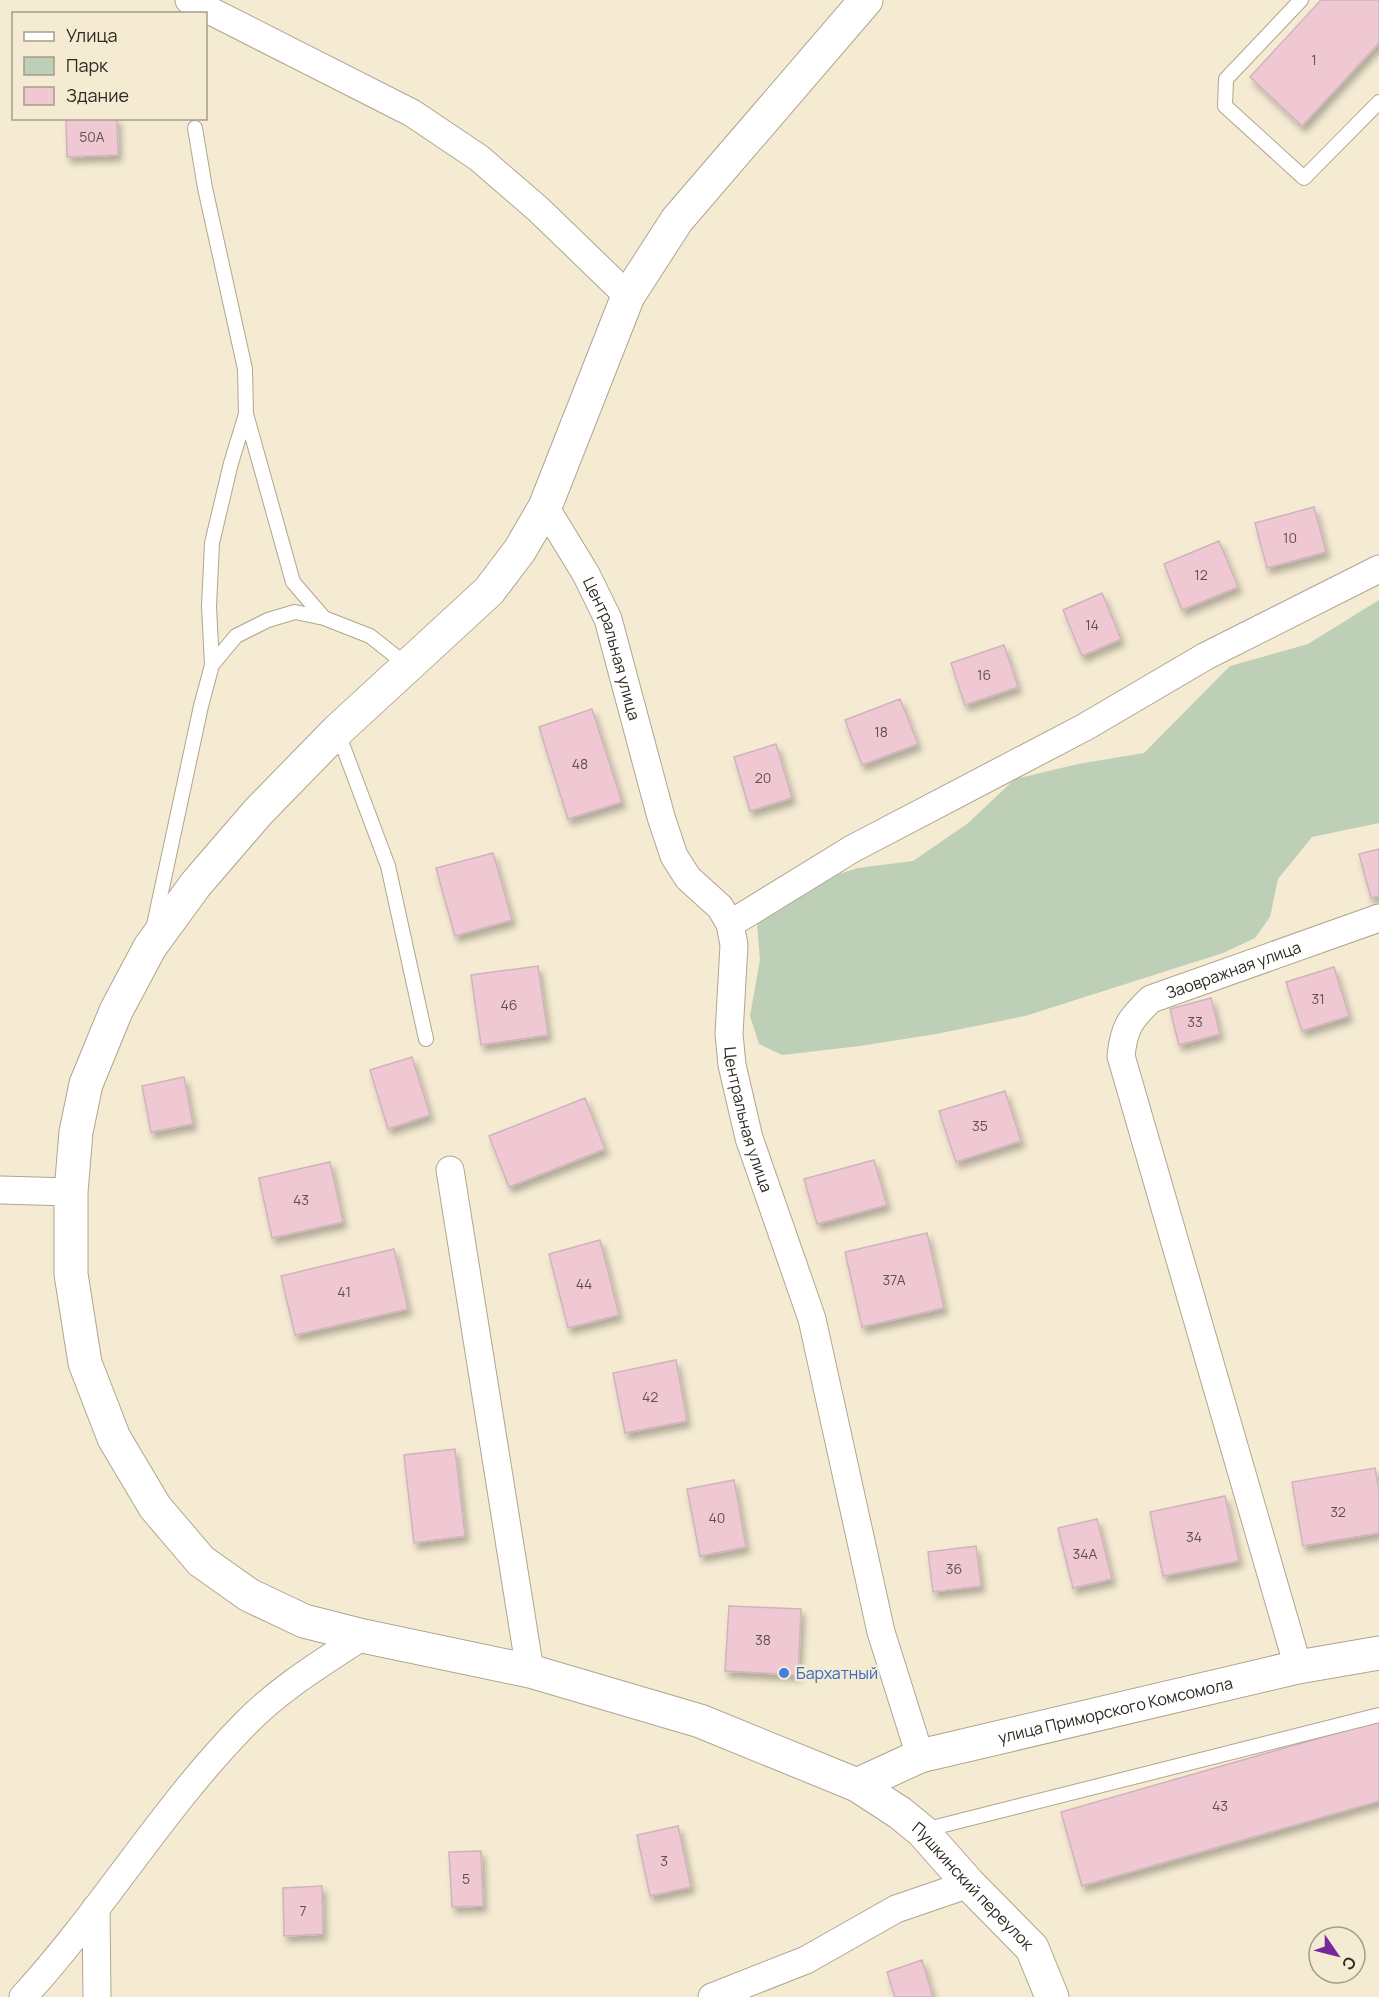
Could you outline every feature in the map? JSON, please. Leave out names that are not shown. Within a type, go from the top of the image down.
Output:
[{"type":"main road","name":"Пушкинский переулок","points":[[866,0],[678,220],[628,296],[545,507],[520,550],[489,591],[337,731],[258,812],[196,884],[150,947],[116,1011],[86,1084],[76,1132],[71,1192],[71,1274],[85,1363],[114,1438],[155,1507],[201,1561],[249,1595],[303,1621],[530,1671],[700,1721],[857,1785],[911,1822],[1032,1948],[1052,1997]]},
{"type":"main road","name":"улица Приморского Комсомола","points":[[857,1785],[920,1756],[1298,1667],[1379,1653]]},
{"type":"street","points":[[189,0],[412,113],[479,158],[538,209],[628,296]]},
{"type":"street","name":"Центральная улица","points":[[545,507],[586,574],[608,619],[661,817],[674,856],[688,878],[720,907],[730,924],[734,945],[729,1034],[732,1065],[749,1138],[812,1319],[881,1632],[920,1756]]},
{"type":"street","points":[[730,924],[852,849],[1085,727],[1206,656],[1379,569]]},
{"type":"street","name":"Заовражная улица","points":[[1298,1667],[1121,1056],[1123,1035],[1134,1015],[1151,999],[1379,918]]},
{"type":"street","points":[[450,1170],[530,1671]]},
{"type":"street","points":[[0,1190],[71,1192]]},
{"type":"street","points":[[23,1997],[50,1968],[195,1780],[246,1722],[291,1683],[363,1636]]},
{"type":"street","points":[[712,1997],[806,1960],[896,1909],[969,1884]]},
{"type":"street","points":[[96,1908],[97,1997]]},
{"type":"lane","points":[[1301,0],[1226,79],[1225,106],[1304,178],[1379,102]]},
{"type":"lane","points":[[195,128],[205,188],[245,369],[246,414],[293,582],[324,618]]},
{"type":"lane","points":[[150,947],[201,706],[212,665],[208,606],[212,543],[231,463],[246,414]]},
{"type":"lane","points":[[212,665],[236,636],[268,620],[295,612],[324,618],[370,636],[408,666]]},
{"type":"lane","points":[[337,731],[388,866],[426,1039]]},
{"type":"lane","points":[[911,1822],[1379,1715]]},
{"type":"green space","points":[[1379,600],[1379,823],[1312,837],[1278,879],[1270,917],[1255,938],[1223,953],[1025,1016],[936,1034],[782,1055],[759,1044],[750,1016],[760,960],[756,911],[794,888],[858,868],[913,861],[967,824],[1015,779],[1078,764],[1144,753],[1230,666],[1308,644]]},
{"type":"building","points":[[1321,0],[1379,0],[1379,43],[1302,126],[1250,77]]},
{"type":"building","points":[[66,120],[117,120],[118,155],[67,157]]},
{"type":"building","points":[[1314,507],[1326,552],[1267,568],[1255,523]]},
{"type":"building","points":[[1219,541],[1238,587],[1182,610],[1164,564]]},
{"type":"building","points":[[1102,593],[1121,639],[1082,656],[1063,610]]},
{"type":"building","points":[[1004,645],[1018,687],[965,705],[951,663]]},
{"type":"building","points":[[900,699],[918,744],[862,765],[845,720]]},
{"type":"building","points":[[592,709],[622,802],[568,819],[539,727]]},
{"type":"building","points":[[776,744],[792,798],[750,811],[734,757]]},
{"type":"building","points":[[1379,849],[1379,896],[1371,898],[1359,854]]},
{"type":"building","points":[[493,853],[512,920],[455,936],[436,868]]},
{"type":"building","points":[[538,966],[548,1035],[481,1045],[471,975]]},
{"type":"building","points":[[1334,967],[1349,1016],[1302,1031],[1286,982]]},
{"type":"building","points":[[1211,998],[1220,1034],[1179,1045],[1170,1009]]},
{"type":"building","points":[[412,1057],[430,1115],[388,1129],[370,1070]]},
{"type":"building","points":[[184,1077],[193,1124],[151,1132],[142,1086]]},
{"type":"building","points":[[1005,1091],[1021,1141],[956,1162],[939,1111]]},
{"type":"building","points":[[585,1098],[605,1149],[509,1187],[489,1136]]},
{"type":"building","points":[[874,1160],[887,1205],[817,1224],[804,1179]]},
{"type":"building","points":[[330,1162],[343,1222],[272,1238],[259,1178]]},
{"type":"building","points":[[927,1233],[944,1308],[862,1327],[845,1252]]},
{"type":"building","points":[[600,1240],[619,1315],[568,1328],[549,1254]]},
{"type":"building","points":[[394,1249],[408,1309],[295,1335],[281,1276]]},
{"type":"building","points":[[676,1360],[687,1421],[625,1433],[613,1373]]},
{"type":"building","points":[[455,1449],[465,1536],[414,1543],[404,1455]]},
{"type":"building","points":[[1375,1468],[1379,1491],[1379,1533],[1303,1546],[1292,1482]]},
{"type":"building","points":[[734,1480],[746,1547],[700,1556],[687,1489]]},
{"type":"building","points":[[1225,1496],[1239,1561],[1163,1576],[1150,1512]]},
{"type":"building","points":[[1097,1519],[1112,1579],[1073,1588],[1058,1528]]},
{"type":"building","points":[[976,1546],[981,1586],[933,1592],[928,1552]]},
{"type":"building","points":[[729,1606],[801,1609],[798,1675],[725,1671]]},
{"type":"building","points":[[1379,1721],[1379,1801],[1082,1886],[1061,1812]]},
{"type":"building","points":[[678,1826],[691,1887],[650,1896],[637,1835]]},
{"type":"building","points":[[481,1851],[483,1906],[452,1907],[449,1852]]},
{"type":"building","points":[[322,1886],[323,1934],[284,1936],[283,1888]]},
{"type":"building","points":[[922,1960],[933,1997],[895,1997],[887,1972]]},
{"type":"place","name":"Бархатный","points":[[784,1673]]}]
